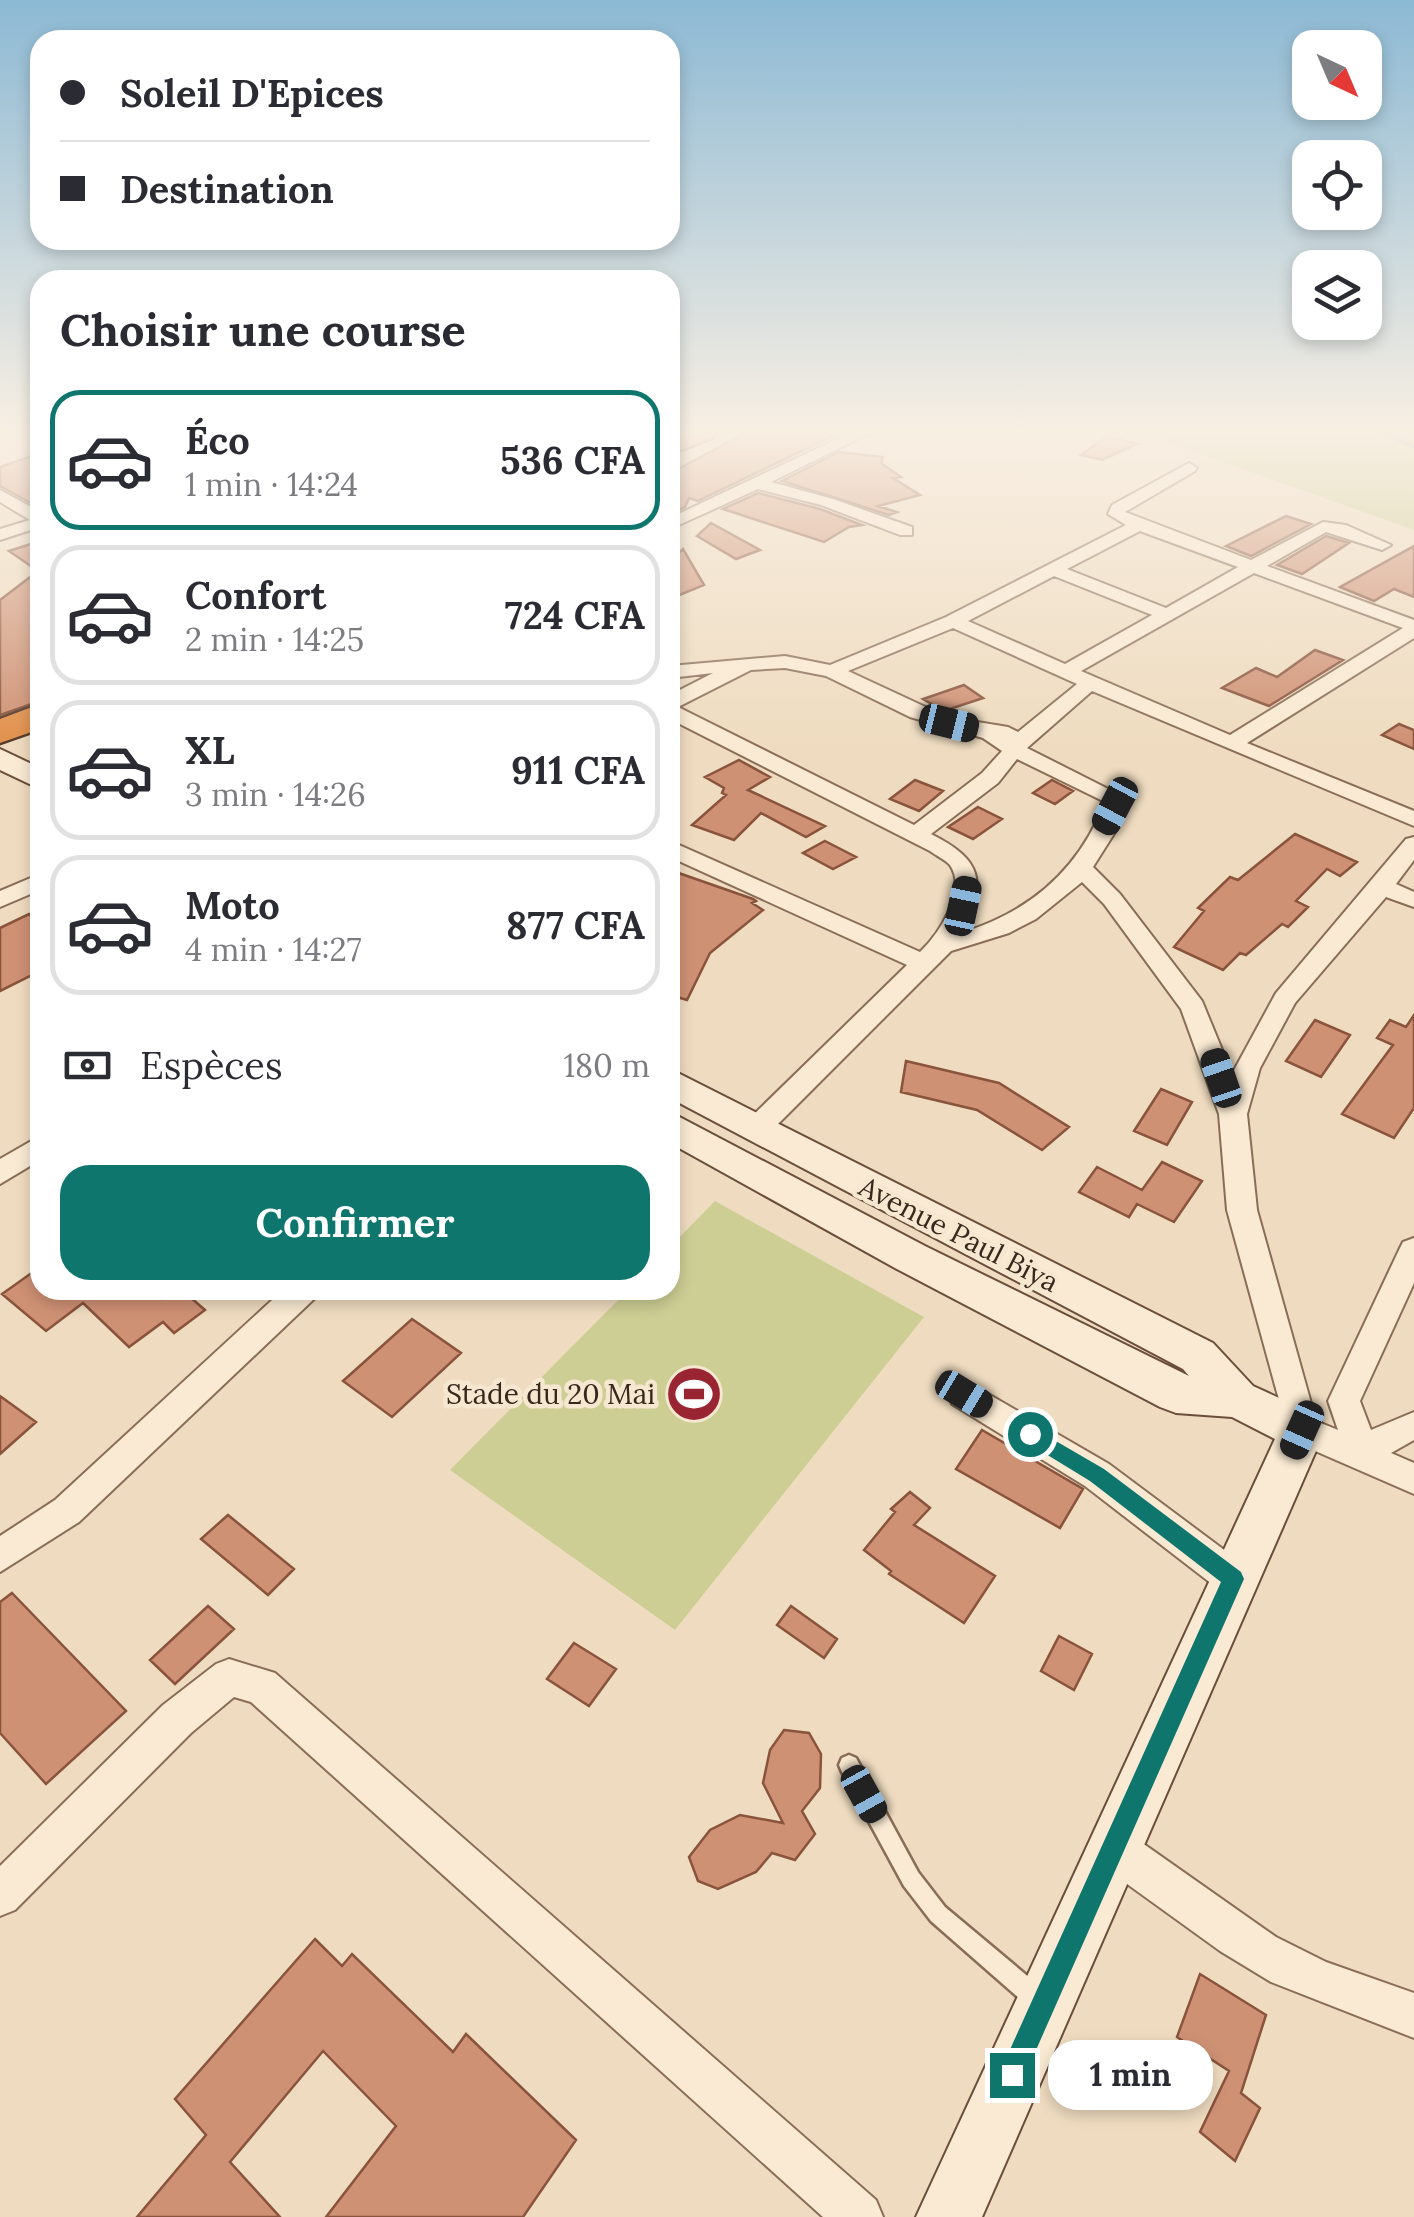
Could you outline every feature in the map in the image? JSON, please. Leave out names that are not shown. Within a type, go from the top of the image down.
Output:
[{"type":"highway","points":[[1,739],[30,721]]},
{"type":"street","points":[[832,671],[952,620],[1118,535]]},
{"type":"street","points":[[1170,535],[1414,628]]},
{"type":"street","points":[[1068,670],[1306,535]]},
{"type":"street","points":[[1350,535],[1382,545]]},
{"type":"street","points":[[1054,570],[1166,614]]},
{"type":"street","points":[[952,620],[1414,818]]},
{"type":"street","points":[[1232,742],[1414,628]]},
{"type":"street","points":[[680,698],[747,664]]},
{"type":"street","points":[[680,671],[747,664],[802,664],[832,671],[914,711],[1022,741],[1117,799],[1082,868],[1044,906],[986,936],[942,946]]},
{"type":"street","points":[[916,834],[990,778],[1022,741],[1092,681]]},
{"type":"street","points":[[680,716],[916,834],[961,863],[967,885],[963,906],[942,946],[756,1130]]},
{"type":"street","points":[[1,739],[30,749]]},
{"type":"street","points":[[1,739],[30,769]]},
{"type":"street","points":[[1234,1114],[1247,1068],[1285,1000],[1382,888],[1414,844]]},
{"type":"street","points":[[680,853],[924,963]]},
{"type":"street","points":[[948,2217],[1302,1430],[1242,1210],[1234,1114],[1193,1007],[1112,899],[1082,868]]},
{"type":"street","points":[[0,900],[30,886]]},
{"type":"street","points":[[1382,888],[1414,900]]},
{"type":"street","name":"Avenue Paul Biya","points":[[680,1088],[1198,1356],[1237,1399]]},
{"type":"street","points":[[680,1132],[910,1258],[1176,1394],[1237,1399],[1414,1479]]},
{"type":"street","points":[[0,1173],[30,1153]]},
{"type":"street","points":[[1363,1455],[1344,1401],[1414,1250]]},
{"type":"street","points":[[0,1556],[67,1511],[293,1300]]},
{"type":"street","points":[[964,1394],[1097,1475],[1234,1579]]},
{"type":"street","points":[[1363,1455],[1390,1434],[1414,1426]]},
{"type":"street","points":[[0,1895],[177,1719],[229,1676],[262,1686],[859,2217]]},
{"type":"street","points":[[1113,1848],[1250,1943],[1314,1980],[1394,2005],[1414,2016]]},
{"type":"lane","points":[[849,1765],[911,1879],[938,1914],[1044,2004]]},
{"type":"green space","name":"Stade du 20 Mai","points":[[715,1201],[924,1317],[675,1630],[450,1470],[618,1300],[680,1300],[680,1237]]},
{"type":"building","points":[[734,535],[760,550],[736,559],[697,536]]},
{"type":"building","points":[[804,535],[835,535],[824,542]]},
{"type":"building","points":[[1247,535],[1290,535],[1251,556],[1226,546]]},
{"type":"building","points":[[1326,536],[1349,543],[1302,574],[1277,565]]},
{"type":"building","points":[[30,544],[30,565],[9,551]]},
{"type":"building","points":[[1414,546],[1414,597],[1394,589],[1374,601],[1340,587]]},
{"type":"building","points":[[683,549],[704,585],[680,595]]},
{"type":"building","points":[[30,577],[30,704],[0,715],[0,600]]},
{"type":"building","points":[[1315,650],[1343,660],[1269,706],[1222,688],[1256,668],[1277,677]]},
{"type":"building","points":[[964,685],[983,698],[944,711],[923,699]]},
{"type":"building","points":[[1399,724],[1414,730],[1414,749],[1382,735]]},
{"type":"building","points":[[739,760],[770,777],[748,790],[825,826],[806,837],[761,813],[734,840],[692,825],[726,795],[722,793],[724,788],[705,777]]},
{"type":"building","points":[[915,780],[943,791],[919,811],[890,799]]},
{"type":"building","points":[[1052,780],[1073,791],[1055,804],[1033,793]]},
{"type":"building","points":[[978,807],[1002,819],[973,839],[948,827]]},
{"type":"building","points":[[1295,834],[1357,862],[1340,876],[1327,869],[1296,901],[1308,907],[1288,927],[1282,924],[1223,970],[1174,947],[1204,911],[1198,908],[1230,877],[1238,880]]},
{"type":"building","points":[[825,841],[856,857],[833,869],[803,853]]},
{"type":"building","points":[[680,873],[753,899],[756,901],[752,903],[763,910],[710,953],[687,1000],[680,998]]},
{"type":"building","points":[[30,915],[30,976],[0,991],[0,928]]},
{"type":"building","points":[[1414,1015],[1414,1108],[1394,1138],[1342,1114],[1393,1045],[1377,1038],[1390,1020],[1406,1027]]},
{"type":"building","points":[[1315,1020],[1350,1035],[1321,1077],[1286,1061]]},
{"type":"building","points":[[906,1061],[999,1083],[1069,1127],[1042,1150],[977,1110],[901,1092]]},
{"type":"building","points":[[1161,1089],[1192,1102],[1167,1145],[1134,1131]]},
{"type":"building","points":[[1162,1162],[1202,1181],[1174,1222],[1137,1204],[1129,1217],[1079,1192],[1097,1167],[1142,1190]]},
{"type":"building","points":[[30,1274],[30,1300],[194,1300],[205,1310],[174,1333],[163,1322],[129,1347],[83,1303],[46,1331],[2,1294]]},
{"type":"building","points":[[412,1319],[461,1353],[392,1417],[343,1381]]},
{"type":"building","points":[[0,1396],[36,1422],[0,1454]]},
{"type":"building","points":[[982,1430],[1083,1489],[1060,1528],[956,1469]]},
{"type":"building","points":[[910,1492],[930,1508],[914,1525],[995,1576],[964,1623],[889,1574],[891,1571],[864,1550],[895,1512],[891,1509]]},
{"type":"building","points":[[228,1515],[294,1569],[268,1595],[201,1539]]},
{"type":"building","points":[[12,1593],[126,1711],[46,1784],[0,1733],[0,1602]]},
{"type":"building","points":[[208,1606],[234,1629],[175,1684],[150,1660]]},
{"type":"building","points":[[791,1606],[837,1639],[824,1658],[777,1625]]},
{"type":"building","points":[[1059,1636],[1092,1654],[1074,1690],[1041,1671]]},
{"type":"building","points":[[574,1643],[616,1669],[589,1706],[547,1679]]},
{"type":"building","points":[[784,1730],[809,1733],[821,1754],[820,1788],[802,1811],[815,1834],[795,1860],[772,1853],[756,1872],[718,1889],[698,1881],[689,1857],[710,1830],[740,1815],[783,1823],[763,1783],[770,1750]]},
{"type":"building","points":[[315,1939],[342,1966],[352,1954],[453,2052],[466,2034],[576,2140],[523,2217],[326,2217],[396,2126],[323,2051],[230,2162],[280,2217],[137,2217],[206,2135],[175,2099]]},
{"type":"building","points":[[1200,1974],[1266,2015],[1241,2093],[1260,2108],[1235,2161],[1200,2132],[1229,2071],[1177,2037]]},
{"type":"place","name":"Stade du 20 Mai","points":[[694,1394]]},
{"type":"route","points":[[1012,2075],[1234,1579],[1097,1475],[1030,1434]]}]
